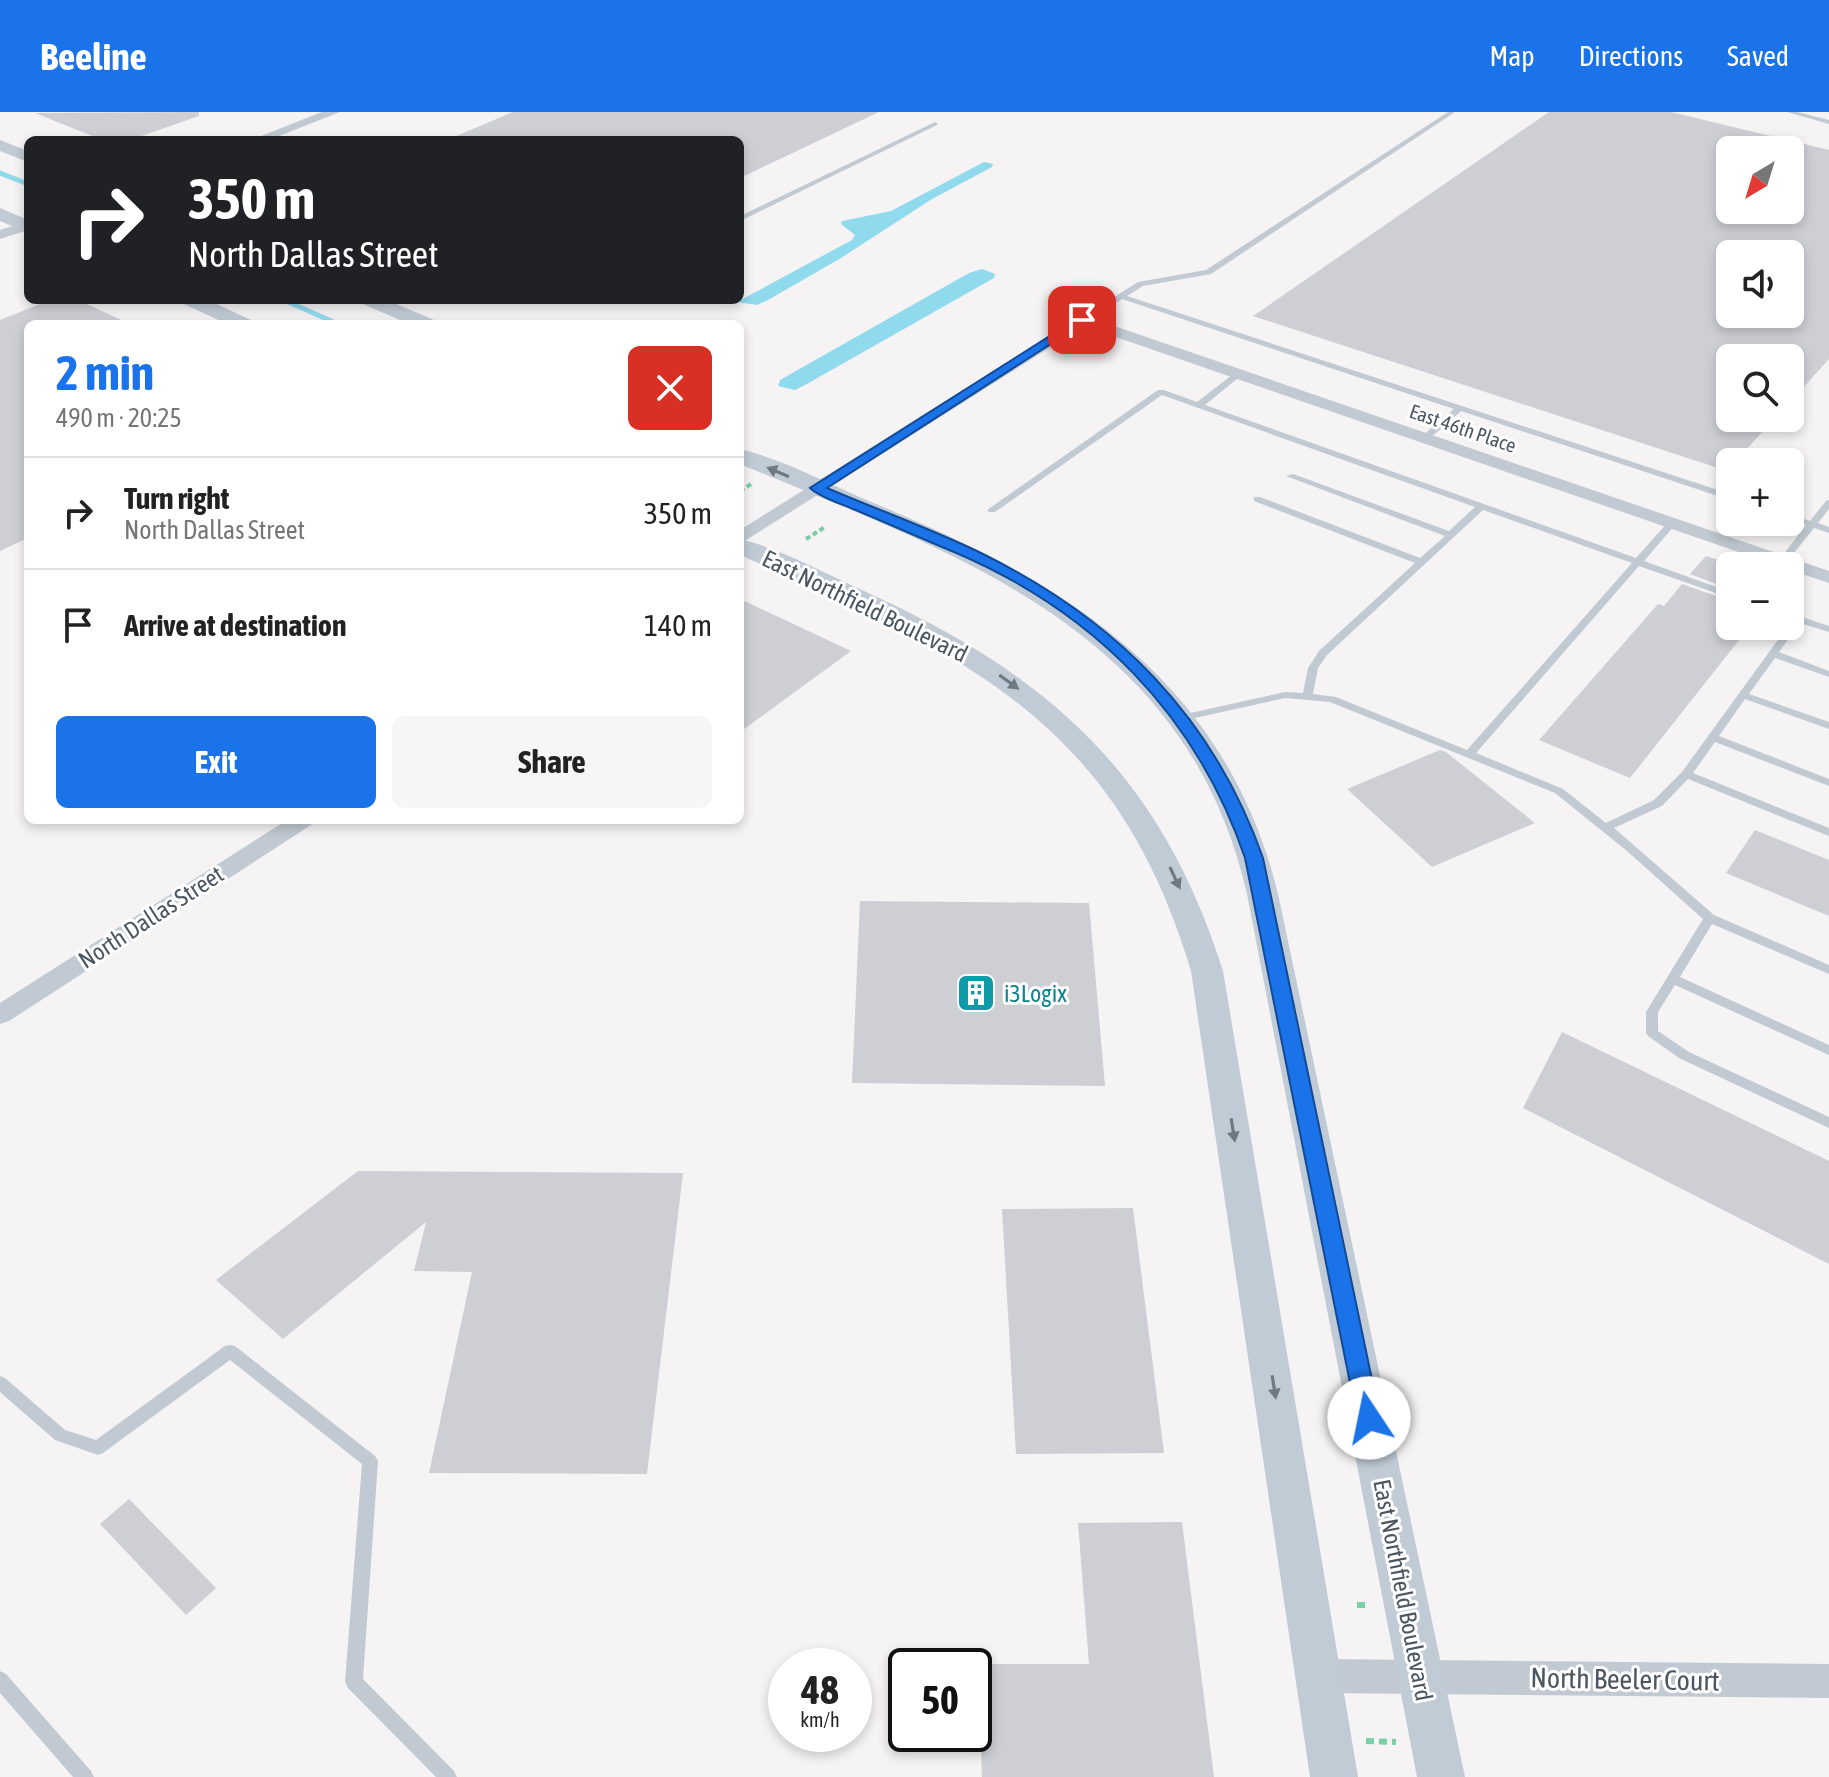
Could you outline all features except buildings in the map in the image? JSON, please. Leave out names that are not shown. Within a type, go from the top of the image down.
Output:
[{"type":"main road","points":[[0,145],[24,155]]},
{"type":"main road","points":[[0,214],[24,225]]},
{"type":"main road","points":[[200,304],[235,320]]},
{"type":"main road","points":[[380,304],[418,320]]},
{"type":"main road","name":"East Northfield Boulevard","points":[[744,458],[964,551],[1043,593],[1087,624],[1143,672],[1209,756],[1242,822],[1254,858],[1441,1777]]},
{"type":"main road","name":"East Northfield Boulevard","points":[[744,548],[920,628],[1012,684],[1065,728],[1109,774],[1143,820],[1170,866],[1195,927],[1207,971],[1334,1777]]},
{"type":"street","points":[[268,136],[334,112]]},
{"type":"street","points":[[0,235],[24,227]]},
{"type":"street","points":[[744,535],[1082,320]]},
{"type":"street","name":"East 46th Place","points":[[1082,320],[1757,552]]},
{"type":"street","name":"East 46th Place","points":[[1804,568],[1829,577]]},
{"type":"street","name":"North Dallas Street","points":[[0,1015],[297,824]]},
{"type":"street","name":"North Beeler Court","points":[[1320,1676],[1829,1681]]},
{"type":"lane","points":[[1082,320],[1141,284],[1208,272],[1452,112]]},
{"type":"lane","points":[[1790,112],[1829,122]]},
{"type":"lane","points":[[744,217],[935,124]]},
{"type":"lane","points":[[1120,296],[1716,492]]},
{"type":"lane","points":[[1199,405],[1239,374]]},
{"type":"lane","points":[[992,510],[1161,392],[1716,590]]},
{"type":"lane","points":[[1425,438],[1460,408]]},
{"type":"lane","points":[[1290,476],[1451,535]]},
{"type":"lane","points":[[1257,499],[1422,562]]},
{"type":"lane","points":[[1790,552],[1829,503]]},
{"type":"lane","points":[[1308,696],[1313,668],[1323,653],[1481,507]]},
{"type":"lane","points":[[1804,521],[1829,530]]},
{"type":"lane","points":[[1470,753],[1672,523]]},
{"type":"lane","points":[[1804,620],[1829,629]]},
{"type":"lane","points":[[1605,828],[1658,803],[1686,774],[1782,640]]},
{"type":"lane","points":[[1775,654],[1829,674]]},
{"type":"lane","points":[[1181,718],[1285,695],[1332,699],[1559,791],[1710,918],[1829,970]]},
{"type":"lane","points":[[1743,695],[1829,726]]},
{"type":"lane","points":[[1712,737],[1829,783]]},
{"type":"lane","points":[[1686,774],[1829,832]]},
{"type":"lane","points":[[1710,918],[1652,1012],[1652,1033],[1684,1055],[1829,1123]]},
{"type":"lane","points":[[1672,979],[1829,1050]]},
{"type":"lane","points":[[0,1383],[60,1435],[98,1448],[230,1351],[370,1461],[354,1682],[448,1777]]},
{"type":"lane","points":[[0,1680],[85,1777]]},
{"type":"path","points":[[744,488],[754,482]]},
{"type":"path","points":[[806,539],[825,527]]},
{"type":"path","points":[[1365,1741],[1408,1742]]},
{"type":"water","points":[[984,162],[993,164],[768,300],[757,305],[744,303],[744,298],[852,240],[855,235],[841,224],[842,221],[891,211]]},
{"type":"water","points":[[982,269],[995,274],[994,278],[795,390],[778,386],[780,380],[969,273]]},
{"type":"waterway","points":[[0,173],[24,182]]},
{"type":"waterway","points":[[293,304],[329,320]]},
{"type":"place","name":"i3Logix","points":[[976,993]]},
{"type":"route","points":[[1082,320],[816,488],[976,556],[1043,593],[1087,624],[1143,672],[1209,756],[1242,822],[1254,858],[1369,1418]]}]
